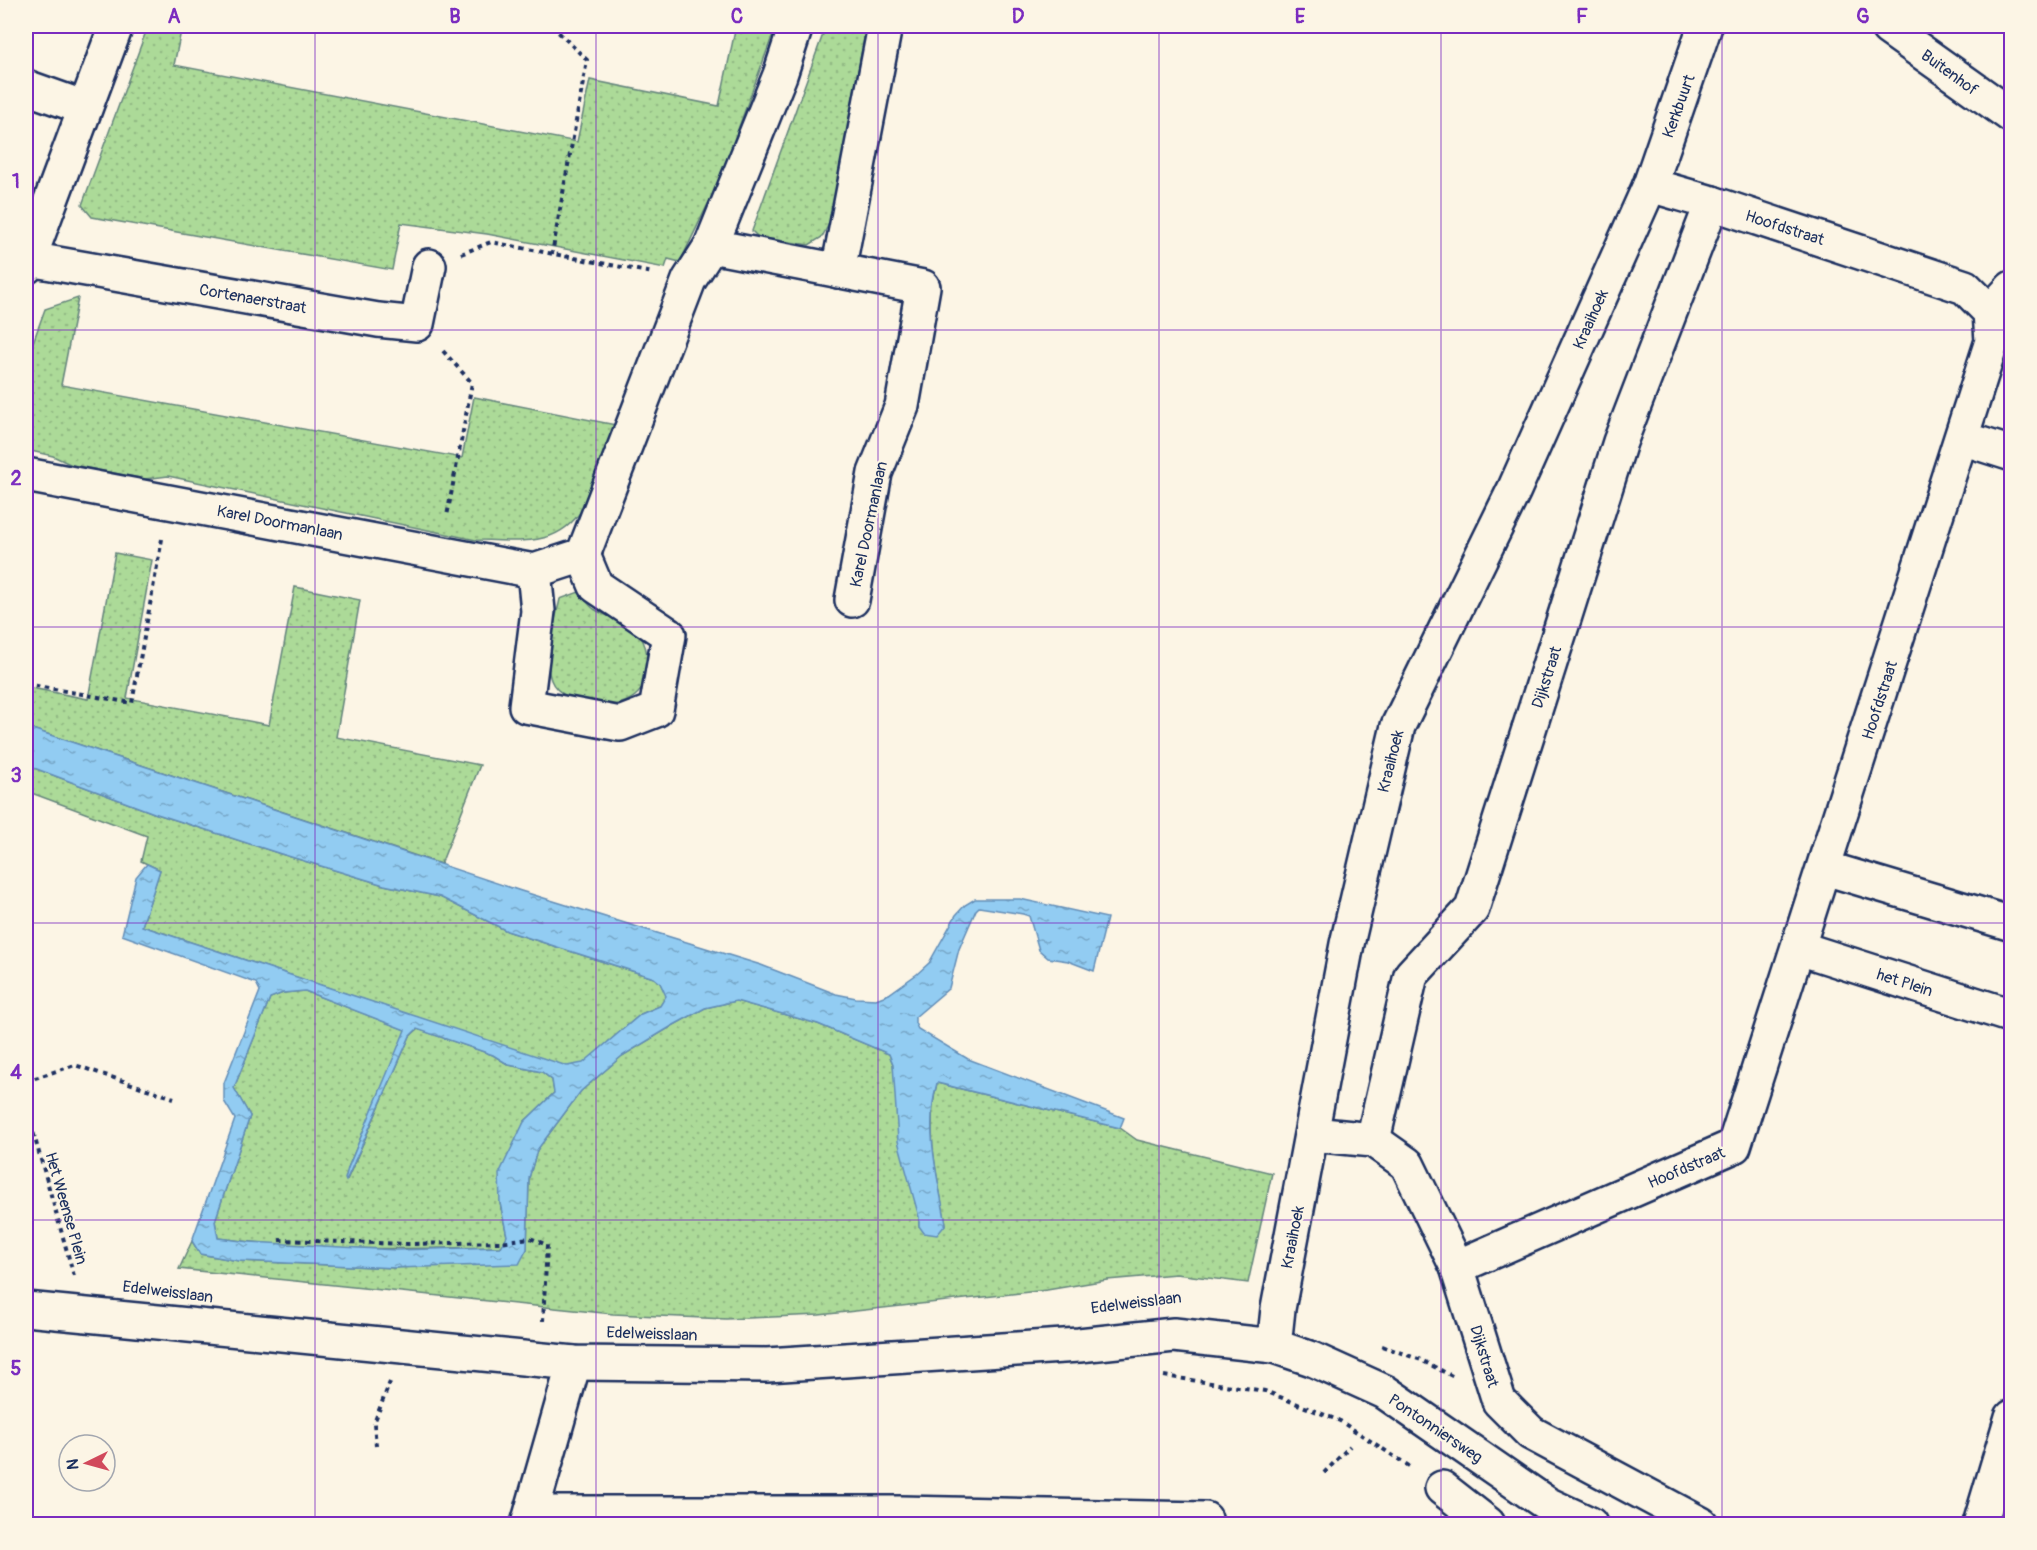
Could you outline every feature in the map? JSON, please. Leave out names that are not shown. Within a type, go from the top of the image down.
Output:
[{"type":"street","points":[[27,263],[116,26]]},
{"type":"street","points":[[534,571],[538,611],[526,706],[620,724],[656,710],[669,635],[596,586],[583,555],[689,280],[711,246],[780,75],[796,26]]},
{"type":"street","points":[[838,270],[885,26]]},
{"type":"street","name":"Kerkbuurt","points":[[1650,185],[1705,26]]},
{"type":"street","name":"Buitenhof","points":[[1888,28],[2012,116]]},
{"type":"street","points":[[26,87],[85,108]]},
{"type":"street","name":"Hoofdstraat","points":[[1457,1267],[1734,1146],[1825,868],[1992,341],[1989,312],[1965,287],[1712,203],[1650,185]]},
{"type":"street","name":"Kraaihoek","points":[[1274,1346],[1278,1309],[1347,944],[1398,726],[1514,490],[1650,185]]},
{"type":"street","name":"Dijkstraat","points":[[1373,1140],[1411,975],[1472,909],[1620,442],[1712,203]]},
{"type":"street","name":"Karel Doormanlaan","points":[[711,246],[922,287],[902,406],[875,473],[852,600]]},
{"type":"street","name":"Cortenaerstraat","points":[[27,263],[378,320],[417,324]]},
{"type":"street","points":[[417,324],[429,266]]},
{"type":"street","points":[[1989,312],[2012,288]]},
{"type":"street","points":[[1962,438],[2012,454]]},
{"type":"street","name":"Karel Doormanlaan","points":[[26,475],[534,571],[583,555]]},
{"type":"street","points":[[1825,868],[2012,924]]},
{"type":"street","name":"het Plein","points":[[1799,948],[2012,1016]]},
{"type":"street","name":"Dijkstraat","points":[[1312,1134],[1373,1140],[1407,1164],[1457,1267],[1499,1401],[1531,1433],[1701,1524]]},
{"type":"street","name":"Edelweisslaan","points":[[26,1309],[574,1364],[767,1365],[1078,1345],[1174,1335],[1274,1346]]},
{"type":"street","name":"Pontonniersweg","points":[[1274,1346],[1312,1359],[1384,1392],[1547,1504],[1590,1524]]},
{"type":"street","points":[[574,1364],[530,1519],[1205,1519],[1206,1524]]},
{"type":"street","points":[[1980,1524],[2012,1417]]},
{"type":"street","points":[[1442,1488],[1488,1524]]},
{"type":"path","points":[[552,26],[587,60],[552,254]]},
{"type":"path","points":[[429,266],[491,242],[689,280]]},
{"type":"path","points":[[417,324],[472,383],[441,552]]},
{"type":"path","points":[[26,684],[132,703],[170,501]]},
{"type":"path","points":[[26,923],[33,921]]},
{"type":"path","points":[[26,1081],[75,1065],[174,1098]]},
{"type":"path","name":"Het Weense Plein","points":[[26,1107],[75,1280]]},
{"type":"path","points":[[279,1240],[409,1244],[500,1242],[530,1238],[547,1245],[542,1328]]},
{"type":"path","points":[[376,1446],[374,1423],[393,1373]]},
{"type":"path","points":[[1265,1391],[1340,1421],[1442,1488]]},
{"type":"path","points":[[1324,1473],[1350,1446]]},
{"type":"green space","points":[[148,26],[182,26],[174,65],[577,142],[590,80],[719,106],[736,26],[776,26],[719,181],[680,262],[668,259],[665,268],[487,234],[401,223],[392,270],[92,217],[82,205]]},
{"type":"green space","points":[[826,26],[863,26],[864,39],[830,222],[822,237],[809,245],[758,237],[752,231]]},
{"type":"green space","points":[[78,298],[61,385],[462,458],[474,397],[616,425],[594,489],[576,518],[550,536],[523,541],[476,540],[168,476],[145,479],[72,465],[53,456],[26,450],[26,362],[45,309]]},
{"type":"green space","points":[[115,553],[152,560],[127,698],[269,725],[295,587],[360,600],[336,737],[480,765],[441,864],[26,727],[26,687],[88,699]]},
{"type":"green space","points":[[579,592],[594,609],[628,625],[643,641],[647,656],[647,672],[642,688],[631,699],[601,706],[584,703],[558,690],[551,680],[549,650],[560,599]]},
{"type":"green space","points":[[26,765],[154,813],[281,854],[384,885],[440,897],[507,931],[654,978],[660,983],[667,996],[660,1006],[641,1014],[583,1064],[567,1067],[142,926],[160,870],[141,861],[147,836],[26,791]]},
{"type":"green space","points":[[305,991],[406,1030],[348,1168],[347,1180],[410,1036],[418,1029],[493,1055],[509,1065],[542,1072],[552,1080],[554,1093],[524,1122],[500,1203],[507,1236],[501,1247],[324,1247],[218,1238],[215,1221],[250,1116],[234,1088],[270,998],[283,993]]},
{"type":"green space","points":[[736,1001],[818,1024],[889,1054],[893,1064],[919,1226],[946,1224],[932,1136],[937,1083],[1120,1128],[1137,1140],[1272,1173],[1248,1283],[1176,1274],[1107,1280],[1047,1290],[819,1315],[726,1319],[613,1314],[179,1269],[192,1241],[200,1254],[239,1261],[396,1268],[527,1249],[529,1178],[537,1150],[581,1091],[622,1056],[672,1026],[705,1008]]},
{"type":"water","points":[[26,727],[521,891],[761,965],[836,994],[856,998],[876,999],[889,994],[917,974],[929,963],[956,915],[965,905],[975,899],[1020,899],[1107,918],[1094,971],[1068,961],[1048,958],[1039,950],[1029,916],[979,907],[959,949],[949,988],[915,1017],[915,1023],[918,1029],[968,1059],[1124,1118],[1120,1128],[937,1083],[933,1100],[932,1136],[946,1224],[937,1235],[924,1233],[919,1226],[919,1217],[898,1141],[893,1064],[889,1054],[818,1024],[736,1001],[705,1008],[672,1026],[622,1056],[581,1091],[537,1150],[529,1178],[527,1249],[519,1264],[396,1268],[239,1261],[200,1254],[192,1241],[235,1119],[224,1101],[224,1083],[260,991],[256,983],[122,935],[136,877],[147,864],[160,870],[142,926],[567,1066],[583,1063],[641,1014],[660,1006],[666,996],[660,983],[654,978],[507,931],[440,897],[384,885],[281,854],[154,813],[26,765]],"holes":[[[305,991],[405,1030],[345,1179],[346,1181],[410,1036],[417,1029],[493,1055],[509,1065],[542,1072],[552,1080],[554,1093],[524,1122],[499,1174],[500,1203],[507,1236],[501,1247],[396,1250],[250,1242],[218,1238],[215,1221],[250,1116],[234,1088],[270,998],[283,993]]]}]
